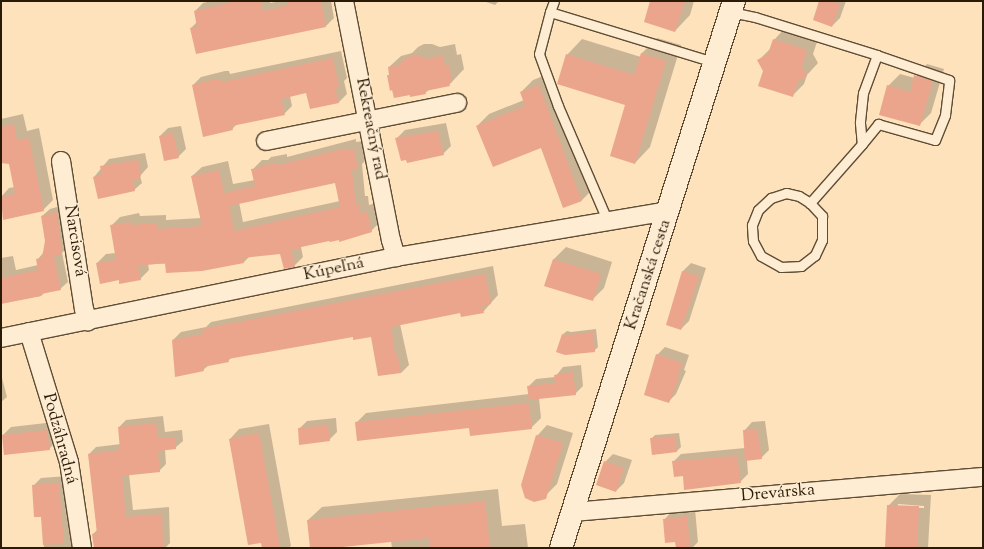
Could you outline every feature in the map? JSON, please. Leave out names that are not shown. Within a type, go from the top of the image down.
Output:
[{"type":"street","name":"Rekreačný rad","points":[[344,1],[391,240],[396,257]]},
{"type":"street","name":"Kračanská cesta","points":[[562,548],[716,62],[732,6]]},
{"type":"street","points":[[266,141],[369,122],[457,102]]},
{"type":"street","name":"Narcisová","points":[[61,161],[84,308],[88,321]]},
{"type":"street","name":"Kúpeľná","points":[[1,338],[396,257],[669,211]]},
{"type":"street","name":"Podzáhradná","points":[[29,332],[69,462],[82,548]]},
{"type":"street","name":"Drevárska","points":[[573,512],[983,477]]},
{"type":"lane","points":[[554,1],[539,54],[558,106],[608,222]]},
{"type":"lane","points":[[732,6],[755,17],[877,55],[949,80],[944,115],[935,140],[878,124],[810,203]]},
{"type":"lane","points":[[550,12],[716,62]]},
{"type":"lane","points":[[862,144],[860,123],[864,93],[877,55]]},
{"type":"lane","points":[[786,193],[799,196],[810,203],[822,216],[822,240],[815,255],[802,266],[781,267],[761,256],[753,241],[752,225],[758,210],[771,198],[786,193]]},
{"type":"building","points":[[230,1],[261,1],[263,11],[288,5],[287,1],[321,1],[326,27],[196,54],[190,28],[197,27],[194,11],[230,3]]},
{"type":"building","points":[[650,1],[685,1],[675,32],[644,22]]},
{"type":"building","points":[[819,1],[833,1],[840,4],[832,27],[813,20]]},
{"type":"building","points":[[773,39],[807,50],[802,66],[807,76],[798,81],[793,97],[758,86],[763,71],[757,60],[768,54]]},
{"type":"building","points":[[641,53],[666,61],[635,164],[610,156],[625,105],[557,84],[566,54],[634,75]]},
{"type":"building","points":[[443,55],[445,66],[449,66],[452,82],[449,83],[450,86],[425,91],[426,94],[394,98],[392,90],[390,91],[387,75],[389,75],[388,67],[399,65],[404,59],[412,56],[420,56],[427,59]]},
{"type":"building","points":[[333,58],[339,87],[335,87],[339,103],[310,109],[306,93],[281,99],[285,115],[232,126],[233,130],[203,137],[192,85],[216,79],[222,79],[222,82]]},
{"type":"building","points":[[914,75],[933,81],[920,126],[879,115],[887,85],[910,92]]},
{"type":"building","points":[[539,85],[582,201],[563,208],[541,148],[493,167],[476,126],[525,106],[520,92]]},
{"type":"building","points":[[14,124],[17,140],[29,138],[44,211],[3,220],[1,197],[15,194],[9,164],[1,163],[1,127]]},
{"type":"building","points":[[438,131],[444,155],[407,163],[406,160],[401,161],[395,138]]},
{"type":"building","points":[[173,133],[179,158],[164,161],[159,136]]},
{"type":"building","points":[[347,148],[347,151],[354,149],[358,169],[352,170],[356,205],[359,204],[360,213],[367,212],[372,232],[339,242],[339,240],[329,241],[300,247],[300,249],[291,249],[295,267],[284,269],[280,254],[243,258],[244,263],[202,271],[166,273],[165,263],[138,266],[141,280],[119,284],[119,280],[100,284],[96,263],[116,260],[110,225],[130,222],[131,225],[157,223],[158,229],[202,226],[191,176],[219,170],[224,193],[255,186],[251,169],[278,163],[278,165]],"holes":[[[335,183],[340,207],[234,231],[229,206]]]},
{"type":"building","points":[[138,160],[141,175],[140,178],[133,180],[135,191],[98,199],[93,177],[102,175],[100,166]]},
{"type":"building","points":[[57,212],[62,254],[54,256],[61,290],[41,294],[41,296],[1,304],[1,278],[38,270],[36,259],[42,258],[45,241],[41,216]]},
{"type":"building","points":[[553,259],[601,274],[593,301],[544,286]]},
{"type":"building","points":[[682,271],[699,276],[681,330],[666,325]]},
{"type":"building","points":[[485,274],[491,304],[482,306],[484,313],[461,317],[460,313],[391,327],[395,354],[397,353],[401,373],[378,376],[371,337],[353,340],[353,337],[228,359],[229,362],[203,367],[204,371],[175,377],[172,340],[203,334],[202,329]]},
{"type":"building","points":[[593,332],[595,352],[565,355],[556,352],[562,334],[567,335]]},
{"type":"building","points":[[656,354],[682,363],[677,378],[679,378],[669,403],[644,395]]},
{"type":"building","points":[[573,372],[576,395],[529,400],[527,386],[555,383],[554,375]]},
{"type":"building","points":[[529,403],[532,429],[470,436],[469,428],[357,441],[355,422]]},
{"type":"building","points":[[156,423],[158,438],[175,437],[176,449],[158,451],[160,472],[122,476],[126,517],[162,514],[163,548],[94,548],[92,534],[97,533],[88,454],[120,450],[118,427]]},
{"type":"building","points":[[328,425],[330,441],[299,445],[298,428]]},
{"type":"building","points":[[757,429],[762,459],[745,461],[743,430]]},
{"type":"building","points":[[47,430],[50,450],[4,455],[2,435]]},
{"type":"building","points":[[259,433],[280,548],[262,548],[261,543],[248,545],[229,439]]},
{"type":"building","points":[[536,435],[563,443],[546,499],[534,502],[525,498],[521,485]]},
{"type":"building","points":[[675,436],[677,452],[652,455],[650,438]]},
{"type":"building","points":[[737,456],[741,483],[684,490],[683,476],[674,477],[672,461]]},
{"type":"building","points":[[604,461],[624,468],[616,492],[596,485]]},
{"type":"building","points":[[59,483],[64,544],[43,545],[41,517],[34,517],[32,485]]},
{"type":"building","points":[[485,501],[490,548],[429,548],[429,538],[333,548],[310,548],[307,520]]},
{"type":"building","points":[[887,505],[919,506],[917,548],[885,548]]},
{"type":"building","points":[[687,516],[690,548],[676,548],[675,542],[665,543],[663,519]]}]
